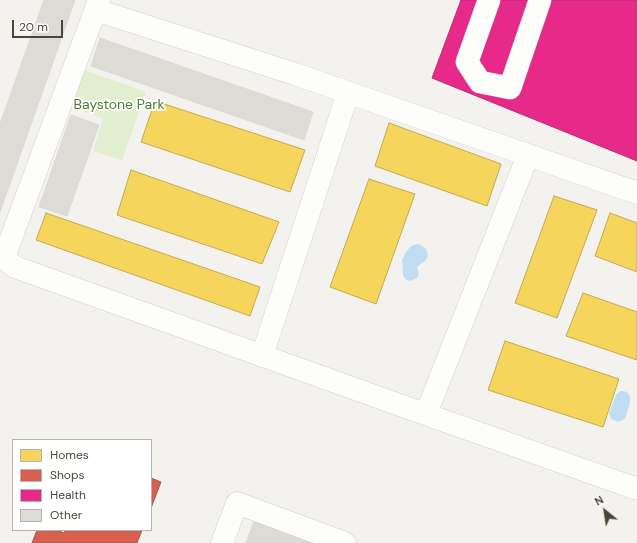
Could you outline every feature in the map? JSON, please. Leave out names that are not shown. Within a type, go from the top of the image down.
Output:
[{"type":"street","points":[[489,0],[467,62],[480,82],[510,88],[540,0]]},
{"type":"street","points":[[637,193],[97,5],[5,255],[6,260],[15,267],[637,488]]},
{"type":"street","points":[[262,356],[348,93]]},
{"type":"street","points":[[426,414],[528,155]]},
{"type":"street","points":[[222,543],[237,503],[345,543]]},
{"type":"green space","name":"Baystone Park","points":[[84,70],[146,92],[122,160],[93,151],[103,118],[71,107]]},
{"type":"water","points":[[417,244],[426,249],[428,255],[426,260],[417,267],[419,274],[417,278],[410,281],[405,279],[403,275],[402,260],[411,246]]},
{"type":"water","points":[[620,391],[628,393],[630,403],[625,419],[618,422],[611,419],[609,413],[616,395]]},
{"type":"building: Homes","points":[[155,101],[305,150],[290,192],[141,142]]},
{"type":"building: Homes","points":[[389,123],[501,164],[487,206],[375,166]]},
{"type":"building: Homes","points":[[131,170],[279,222],[262,264],[117,215]]},
{"type":"building: Homes","points":[[369,179],[415,194],[376,304],[330,287]]},
{"type":"building: Homes","points":[[554,196],[597,210],[557,318],[515,303]]},
{"type":"building: Homes","points":[[46,213],[260,287],[250,316],[36,240]]},
{"type":"building: Homes","points":[[610,213],[637,223],[637,272],[595,256]]},
{"type":"building: Homes","points":[[583,293],[637,312],[637,360],[566,336]]},
{"type":"building: Homes","points":[[505,341],[619,379],[603,427],[488,390]]},
{"type":"building: Shops","points":[[152,478],[161,482],[152,505]]},
{"type":"building: Shops","points":[[37,531],[59,531],[64,533],[65,531],[142,531],[137,543],[32,543]]},
{"type":"building: Health","points":[[461,0],[637,0],[637,161],[432,78]]},
{"type":"building: Other","points":[[44,0],[75,0],[0,212],[0,124]]},
{"type":"building: Other","points":[[100,38],[313,112],[304,140],[91,66]]},
{"type":"building: Other","points":[[71,115],[99,125],[67,216],[39,207]]},
{"type":"building: Other","points":[[254,521],[311,543],[246,543]]}]
